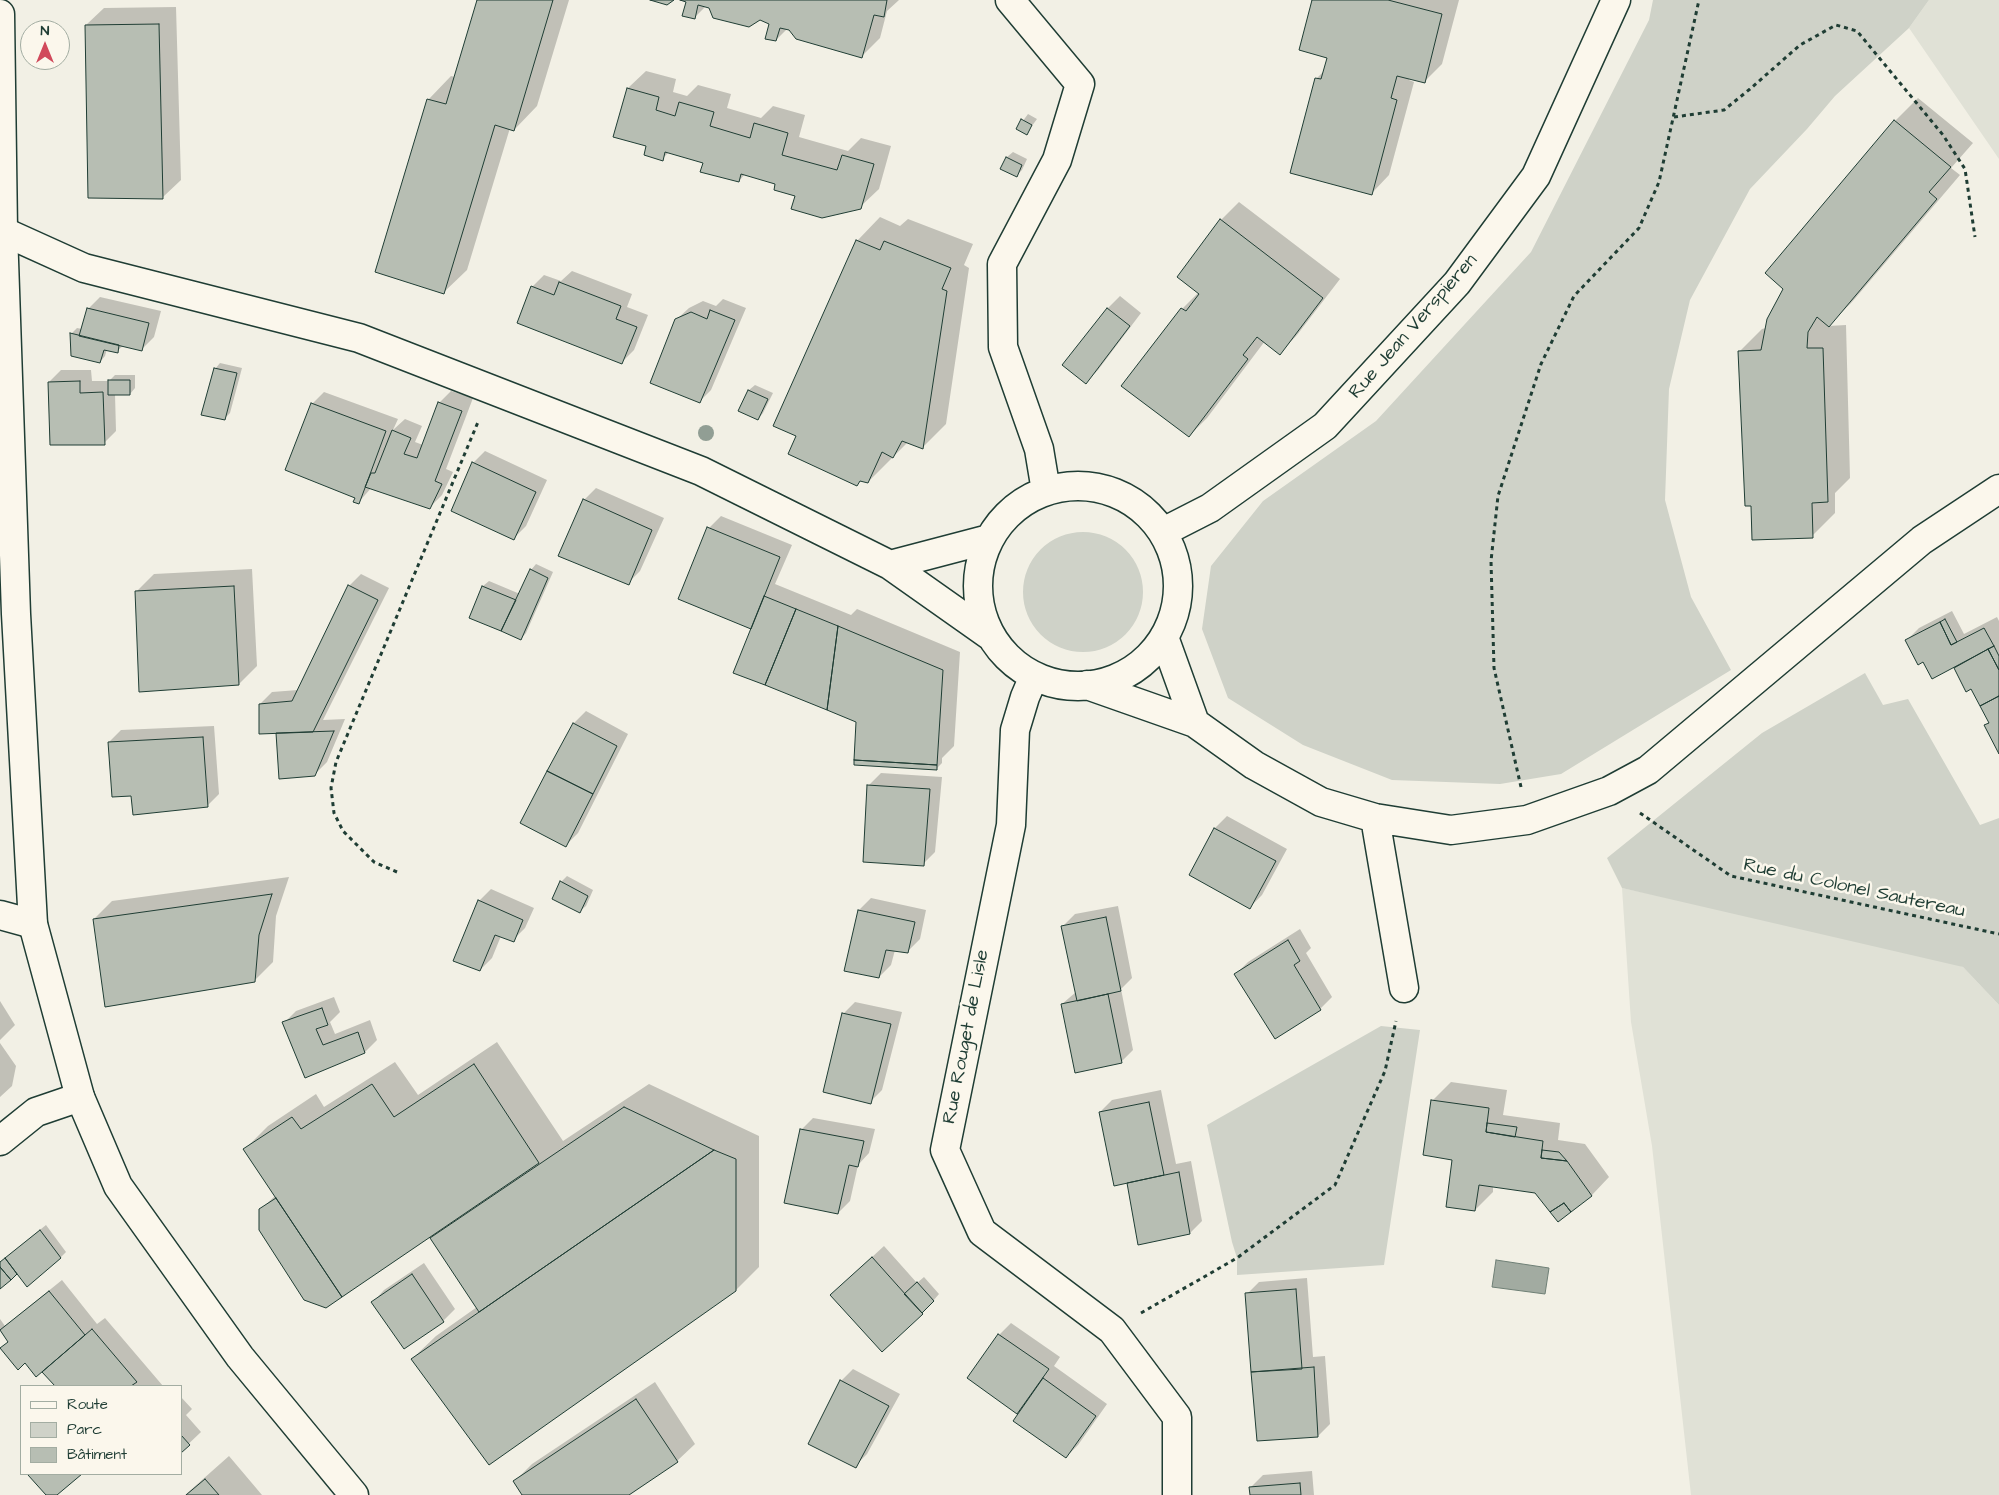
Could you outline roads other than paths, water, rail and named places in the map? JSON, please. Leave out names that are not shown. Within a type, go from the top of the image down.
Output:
[{"type":"street","points":[[1010,0],[1080,84],[1057,160],[1002,264],[1003,347],[1038,449],[1046,490]]},
{"type":"street","name":"Rue Jean Verspieren","points":[[1163,532],[1210,508],[1325,426],[1457,283],[1536,176],[1616,0]]},
{"type":"street","points":[[0,14],[2,231],[17,624],[32,924],[80,1097],[118,1186],[240,1357],[354,1495]]},
{"type":"street","points":[[2,231],[84,268],[359,338],[701,471],[890,565],[992,637],[1014,663],[1034,676],[1047,681],[1065,685],[1087,685],[1117,678],[1144,662],[1164,637],[1175,612],[1178,585],[1174,558],[1163,532],[1141,508],[1112,491],[1079,485],[1046,490],[1023,502],[1004,518],[988,539],[978,572],[979,606],[992,637]]},
{"type":"street","points":[[1087,685],[1195,723],[1254,765],[1320,802],[1375,818],[1451,830],[1527,820],[1609,792],[1648,770],[1922,540],[1999,489]]},
{"type":"street","points":[[890,565],[988,539]]},
{"type":"street","points":[[1164,637],[1195,723]]},
{"type":"street","name":"Rue Rouget de Lisle","points":[[1034,676],[1025,697],[1015,730],[1010,825],[944,1150],[982,1232],[1112,1330],[1176,1417],[1176,1495]]},
{"type":"street","points":[[1375,818],[1404,988]]},
{"type":"street","points":[[0,915],[32,924]]},
{"type":"street","points":[[0,1142],[36,1112],[80,1097]]}]
